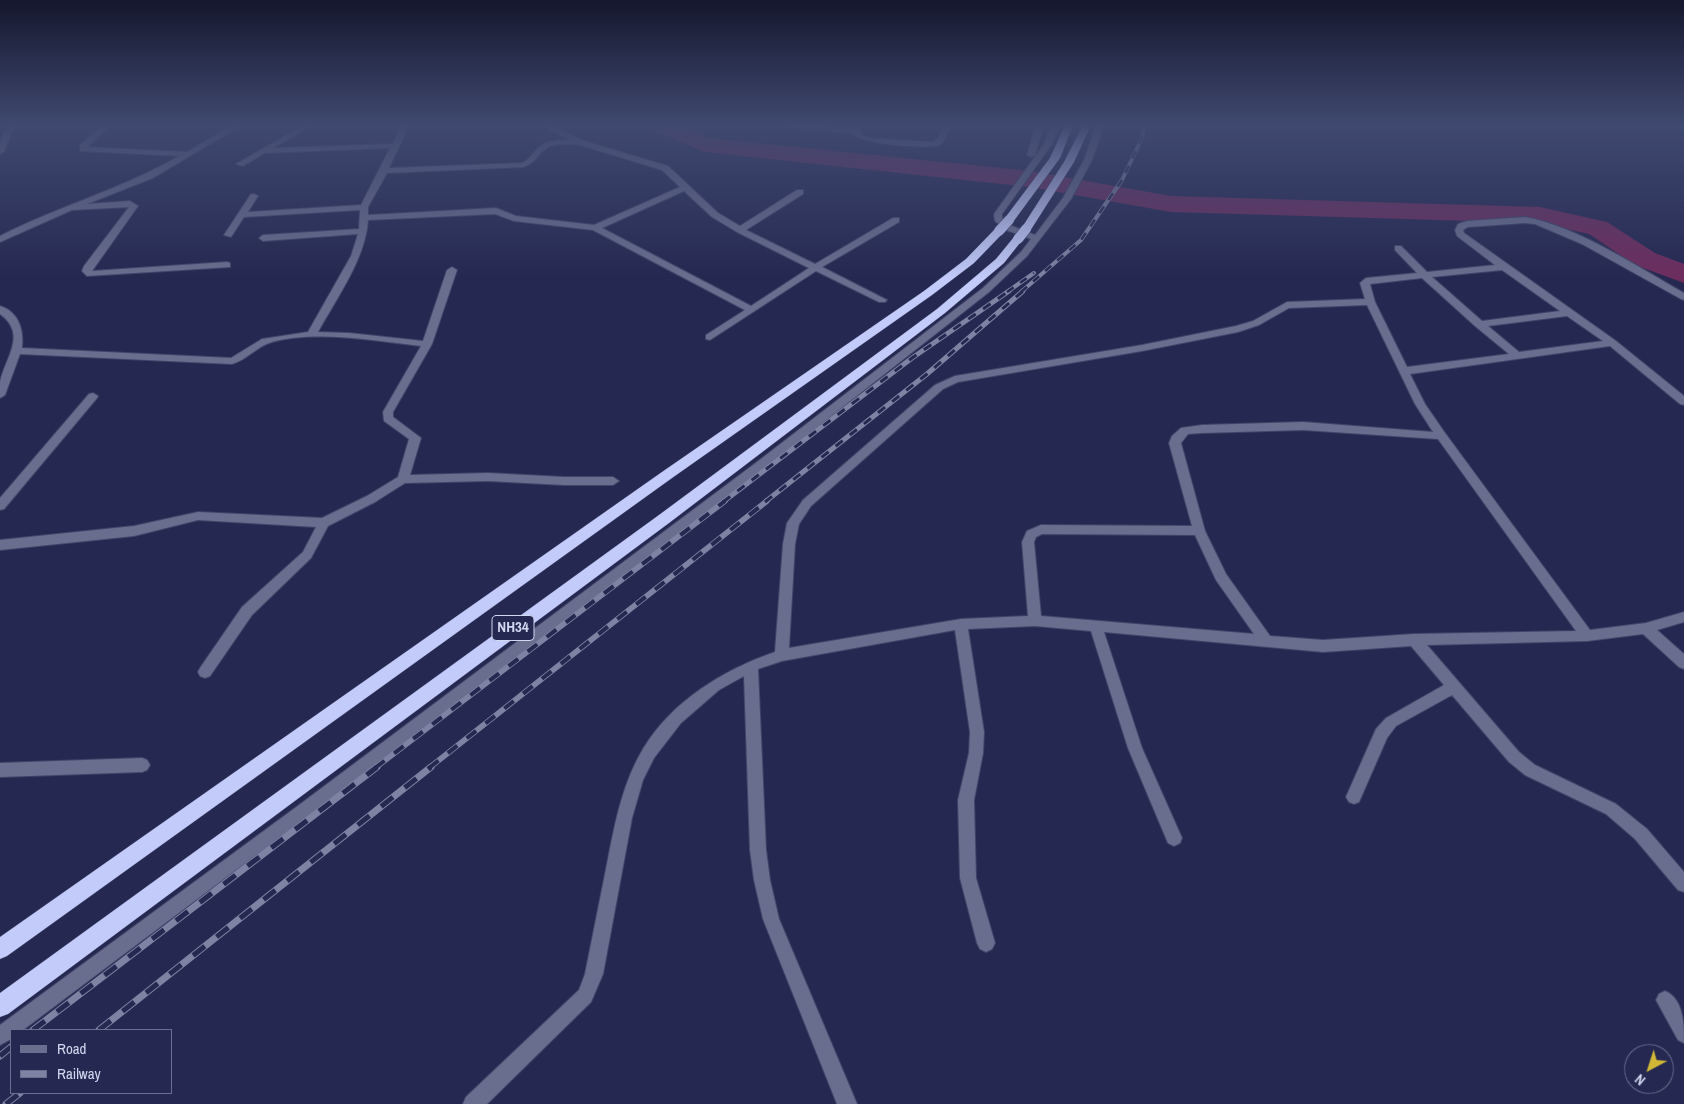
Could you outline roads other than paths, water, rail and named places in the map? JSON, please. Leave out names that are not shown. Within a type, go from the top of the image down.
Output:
[{"type":"highway","name":"NH34","points":[[0,949],[667,475],[928,294],[970,261],[1004,225],[1041,177]]},
{"type":"highway","name":"NH34","points":[[0,1006],[664,519],[941,311],[1000,261],[1022,234],[1060,177]]},
{"type":"street","points":[[0,239],[148,177]]},
{"type":"street","points":[[311,335],[355,256],[363,232],[364,207],[381,177]]},
{"type":"street","points":[[675,177],[711,212],[740,230],[882,300]]},
{"type":"street","points":[[1023,177],[998,214],[998,219],[1009,228],[1037,239]]},
{"type":"street","points":[[0,1036],[304,810],[761,465],[986,290],[1037,239],[1067,199],[1079,177]]},
{"type":"street","points":[[595,228],[685,188]]},
{"type":"street","points":[[740,230],[800,192]]},
{"type":"street","points":[[228,235],[254,196]]},
{"type":"street","points":[[70,208],[130,204],[134,206],[89,266],[87,271],[90,274],[227,265]]},
{"type":"street","points":[[240,215],[364,207]]},
{"type":"street","points":[[363,218],[496,211],[514,218],[595,228],[752,310]]},
{"type":"street","points":[[710,338],[816,267],[896,220]]},
{"type":"street","points":[[1684,297],[1585,242],[1537,222],[1525,220],[1461,226],[1459,230],[1460,234],[1504,267],[1612,343],[1684,402]]},
{"type":"street","points":[[263,238],[363,232]]},
{"type":"street","points":[[1398,248],[1478,324],[1516,356]]},
{"type":"street","points":[[1504,267],[1370,280],[1365,283],[1370,302],[1420,404],[1441,436],[1586,636]]},
{"type":"street","points":[[403,480],[415,438],[388,418],[388,412],[427,344],[452,270]]},
{"type":"street","points":[[782,655],[789,544],[793,523],[807,503],[939,387],[962,377],[1142,348],[1238,329],[1256,323],[1287,304],[1370,302]]},
{"type":"street","points":[[0,309],[15,322],[18,333],[16,351],[0,395]]},
{"type":"street","points":[[1478,324],[1570,313]]},
{"type":"street","points":[[16,351],[232,361],[247,355],[258,345],[270,339],[311,335],[427,344]]},
{"type":"street","points":[[1405,371],[1612,343]]},
{"type":"street","points":[[0,506],[93,396]]},
{"type":"street","points":[[1266,641],[1221,577],[1199,531],[1175,443],[1176,439],[1185,431],[1202,429],[1303,426],[1441,436]]},
{"type":"street","points":[[0,545],[134,532],[198,516],[324,523],[403,480],[488,477],[564,481],[613,481]]},
{"type":"street","points":[[205,672],[247,611],[307,555],[324,523]]},
{"type":"street","points":[[1035,621],[1028,542],[1031,534],[1041,530],[1056,529],[1199,531]]},
{"type":"street","points":[[473,1104],[584,996],[594,974],[624,818],[636,779],[649,753],[682,714],[714,686],[751,666],[782,655],[961,624],[1035,621],[1324,646],[1414,640],[1586,636],[1646,628],[1684,617]]},
{"type":"street","points":[[961,624],[977,732],[976,753],[966,800],[968,878],[986,943]]},
{"type":"street","points":[[1096,626],[1135,748],[1174,838]]},
{"type":"street","points":[[1646,628],[1684,662]]},
{"type":"street","points":[[1414,640],[1514,757],[1536,773],[1611,809],[1641,834],[1684,884]]},
{"type":"street","points":[[751,666],[758,850],[762,880],[771,919],[847,1104]]},
{"type":"street","points":[[1354,797],[1381,734],[1391,722],[1454,687]]},
{"type":"street","points":[[0,770],[142,766]]},
{"type":"street","points":[[1665,1000],[1684,1034]]},
{"type":"waterway","points":[[1006,177],[1171,204],[1540,215],[1598,228],[1645,259],[1684,274]]},
{"type":"railway","points":[[1021,292],[1081,240],[1124,177]]},
{"type":"railway","points":[[1007,292],[1034,273]]},
{"type":"railway","points":[[723,502],[912,358],[1009,291]]},
{"type":"railway","points":[[765,502],[927,374],[1023,291]]},
{"type":"railway","points":[[375,768],[725,501]]},
{"type":"railway","points":[[429,768],[767,501]]},
{"type":"railway","points":[[34,1029],[377,767]]},
{"type":"railway","points":[[100,1029],[431,767]]},
{"type":"railway","points":[[0,1056],[10,1048]]},
{"type":"railway","points":[[6,1104],[19,1094]]}]
